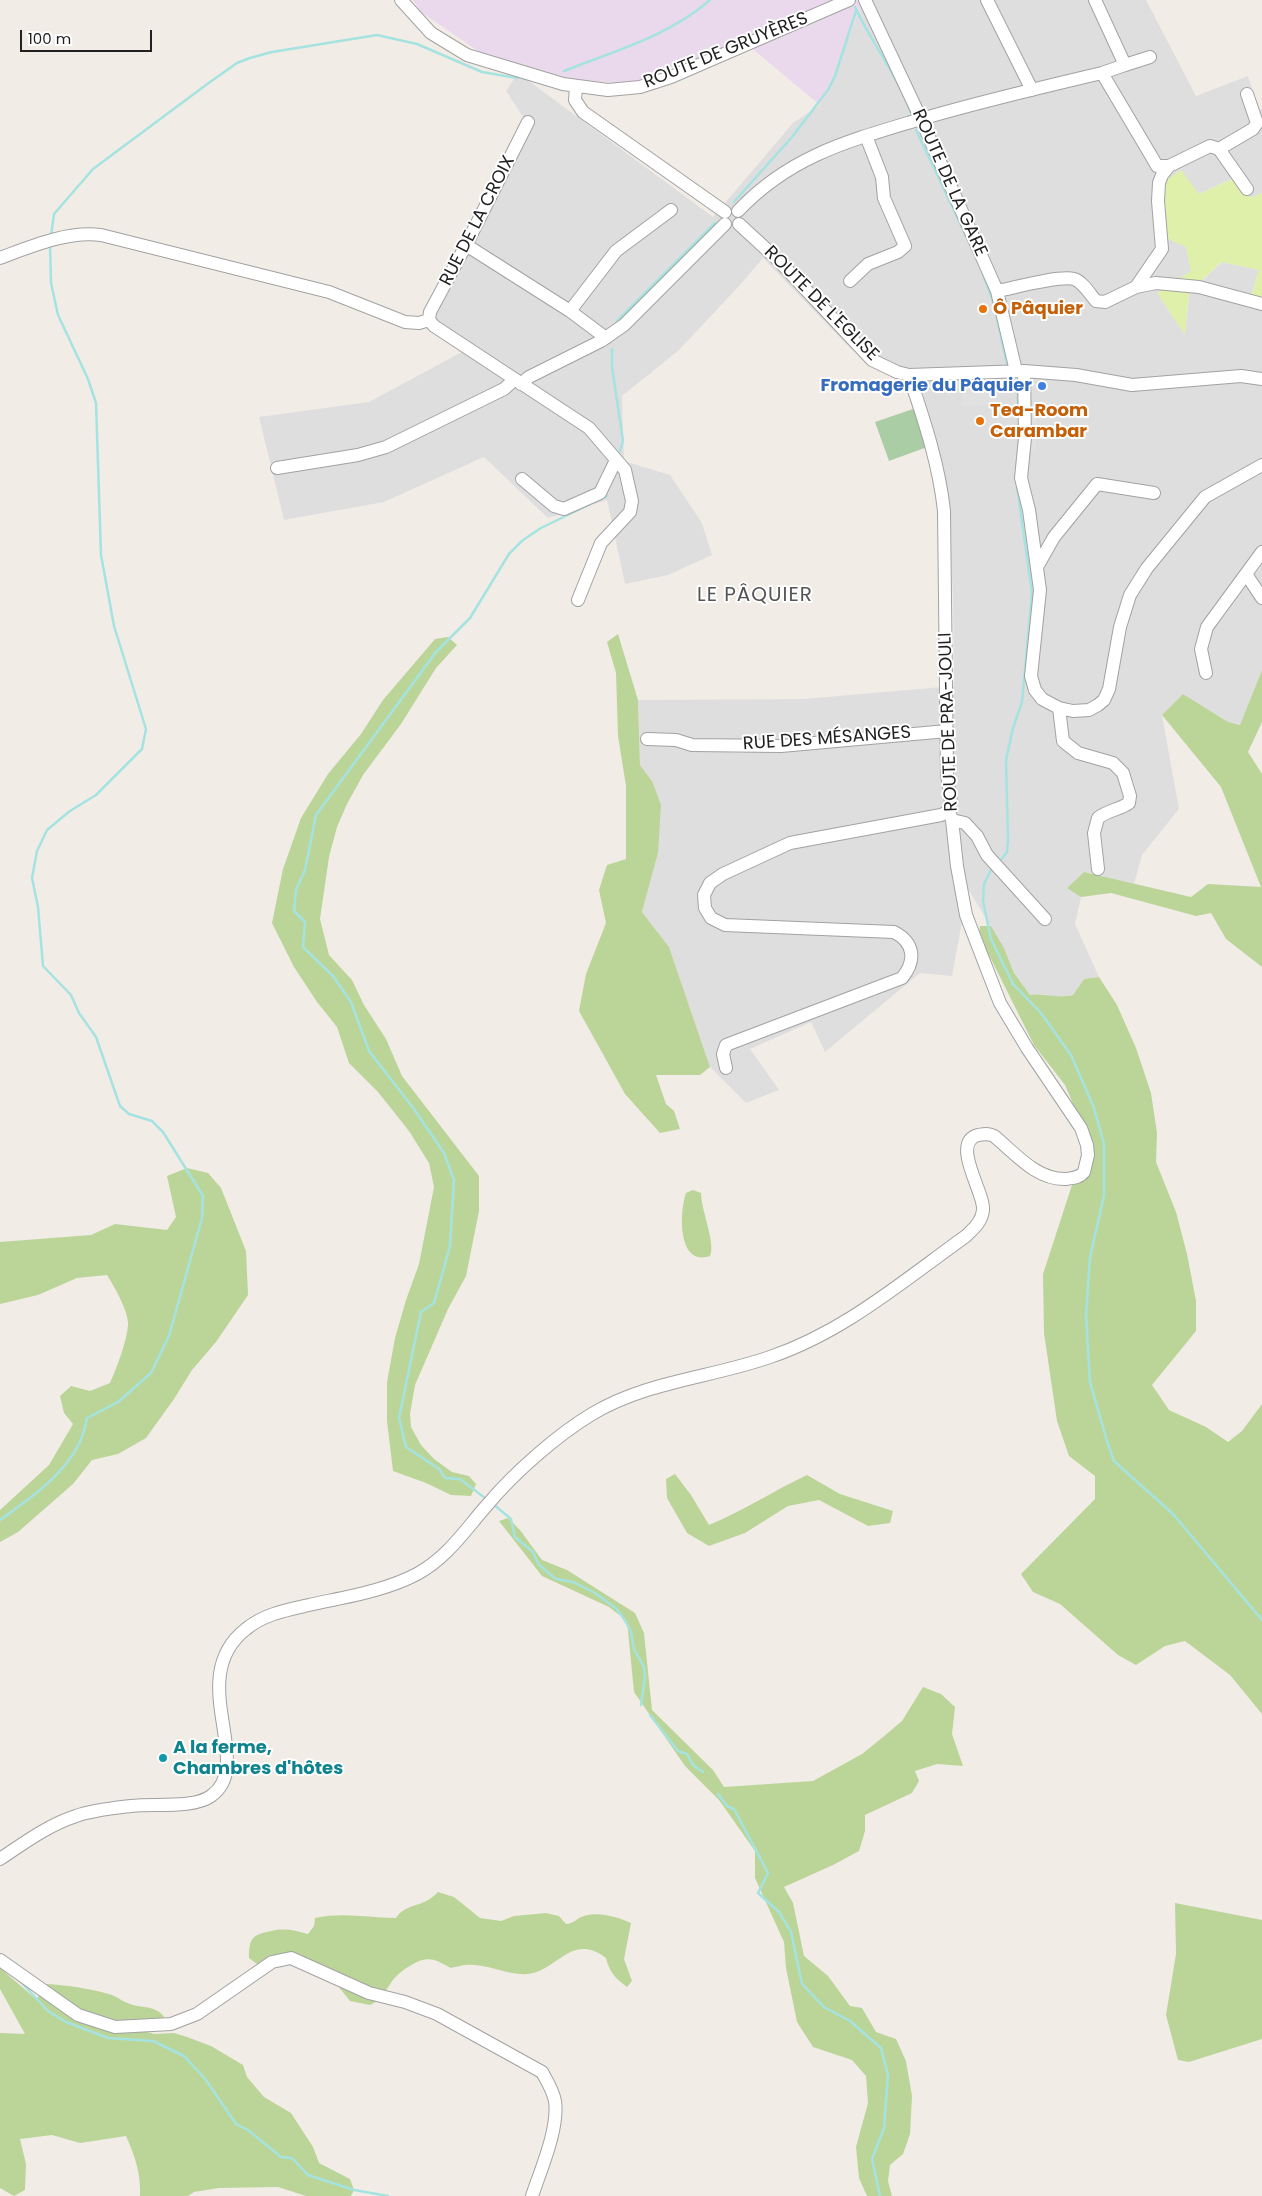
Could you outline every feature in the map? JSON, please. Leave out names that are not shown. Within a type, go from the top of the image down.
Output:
[{"type":"street","name":"ROUTE DE GRUYÈRES","points":[[401,0],[431,33],[454,48],[480,60],[576,87],[617,89],[635,88],[658,82],[849,0]]},
{"type":"street","name":"ROUTE DE LA GARE","points":[[864,0],[921,119],[997,292],[1020,371],[1024,438],[1021,478],[1029,510],[1040,590],[1031,676],[1035,690],[1042,699],[1059,708]]},
{"type":"street","points":[[987,0],[1032,90]]},
{"type":"street","points":[[1094,0],[1125,66]]},
{"type":"street","points":[[576,87],[575,100],[583,112],[725,218],[732,227],[771,180],[797,163],[819,152],[961,106],[1102,73],[1150,57]]},
{"type":"street","points":[[1102,73],[1157,166],[1169,166],[1210,146],[1219,149],[1246,189]]},
{"type":"street","points":[[1219,149],[1253,129],[1257,123],[1247,94]]},
{"type":"street","name":"RUE DE LA CROIX","points":[[429,320],[430,312],[528,122]]},
{"type":"street","points":[[850,281],[868,264],[898,252],[905,246],[884,198],[882,177],[866,136]]},
{"type":"street","points":[[1136,287],[1162,249],[1158,183],[1169,166]]},
{"type":"street","points":[[570,311],[616,251],[671,210]]},
{"type":"street","name":"ROUTE DE L'EGLISE","points":[[739,217],[872,360],[897,372],[909,375]]},
{"type":"street","points":[[277,468],[358,455],[386,447],[606,338],[636,316],[725,218]]},
{"type":"street","points":[[0,258],[50,240],[82,234],[115,237],[220,266],[329,292],[405,322],[419,323],[429,320],[434,326],[589,428],[625,470],[631,491],[630,512],[601,543],[578,600]]},
{"type":"street","points":[[466,245],[570,311],[606,338]]},
{"type":"street","points":[[997,292],[1062,278],[1075,280],[1096,301],[1104,302],[1136,287],[1156,283],[1199,286],[1262,304]]},
{"type":"street","points":[[909,375],[1020,371],[1076,375],[1132,385],[1241,376],[1262,379]]},
{"type":"street","name":"ROUTE DE PRA-JOULI","points":[[0,1859],[35,1835],[76,1816],[132,1806],[205,1800],[216,1792],[220,1786],[226,1773],[228,1756],[218,1694],[219,1674],[229,1647],[248,1627],[280,1611],[368,1591],[415,1575],[456,1544],[489,1502],[528,1465],[560,1436],[592,1414],[643,1390],[768,1358],[828,1332],[865,1310],[966,1236],[978,1223],[983,1213],[983,1203],[967,1155],[969,1142],[975,1136],[986,1134],[994,1136],[1035,1170],[1050,1178],[1076,1178],[1084,1172],[1088,1155],[1087,1145],[1081,1128],[1027,1048],[1000,1003],[966,914],[951,816],[947,774],[944,521],[941,482],[909,375]]},
{"type":"street","points":[[522,478],[554,506],[564,509],[600,493],[616,460]]},
{"type":"street","points":[[1098,869],[1094,833],[1098,818],[1105,812],[1122,808],[1129,803],[1130,796],[1123,773],[1113,763],[1078,753],[1062,741],[1059,708],[1073,711],[1089,710],[1104,700],[1109,689],[1120,626],[1130,595],[1147,568],[1205,497],[1262,465]]},
{"type":"street","points":[[1038,567],[1054,537],[1097,484],[1154,493]]},
{"type":"street","points":[[1206,673],[1201,649],[1207,627],[1262,552]]},
{"type":"street","points":[[1246,574],[1262,598]]},
{"type":"street","name":"RUE DES MÉSANGES","points":[[647,739],[676,740],[692,744],[781,746],[946,731]]},
{"type":"street","points":[[726,1068],[724,1054],[726,1045],[902,978],[910,968],[911,957],[906,941],[894,932],[725,925],[711,918],[705,908],[704,895],[710,883],[723,874],[790,843],[941,815],[951,816],[965,823],[977,836],[987,856],[1045,919]]},
{"type":"street","points":[[0,1960],[78,2016],[115,2027],[171,2024],[197,2014],[272,1962],[291,1958],[370,1993],[405,2002],[437,2014],[542,2072],[551,2087],[555,2102],[554,2125],[532,2196]]},
{"type":"shaded area","points":[[413,0],[864,0],[820,105],[743,41],[628,84],[571,79],[481,53],[421,12]]},
{"type":"shaded area","points":[[864,0],[1146,0],[1196,96],[1248,76],[1259,110],[1262,109],[1262,193],[1251,198],[1236,177],[1199,194],[1186,247],[1192,271],[1190,292],[1222,262],[1259,270],[1251,296],[1262,298],[1262,670],[1241,725],[1228,722],[1183,694],[1162,715],[1179,809],[1142,855],[1134,884],[1084,872],[1068,887],[1081,897],[1075,924],[1099,977],[1084,979],[1073,995],[1061,998],[1044,994],[1030,995],[1014,973],[1004,948],[968,889],[952,976],[920,973],[825,1052],[811,1022],[750,1049],[779,1090],[746,1103],[710,1067],[669,947],[642,912],[658,853],[652,781],[640,765],[638,700],[803,699],[954,686],[953,596],[948,502],[921,384],[922,379],[881,360],[851,349],[763,258],[679,350],[622,396],[624,461],[670,475],[702,523],[712,555],[668,575],[625,584],[607,500],[548,518],[484,457],[384,502],[284,520],[259,417],[369,402],[462,352],[432,315],[529,126],[506,91],[518,73],[713,217],[793,123],[820,105]]},
{"type":"shaded area","points":[[994,378],[996,404],[962,406],[960,380]]},
{"type":"shaded area","points":[[1030,406],[1037,407],[1036,451],[1029,451]]},
{"type":"green space","points":[[1181,170],[1199,194],[1237,177],[1251,198],[1262,193],[1262,298],[1251,296],[1259,270],[1221,262],[1189,293],[1185,335],[1157,293],[1191,271],[1186,247],[1166,238],[1164,182]]},
{"type":"green space","points":[[916,408],[930,446],[889,461],[875,422]]},
{"type":"green space","points":[[618,634],[638,700],[640,765],[652,781],[661,805],[658,853],[642,912],[669,947],[710,1067],[700,1075],[656,1075],[666,1104],[674,1111],[680,1129],[660,1133],[625,1094],[579,1011],[586,974],[606,923],[599,890],[607,865],[626,859],[626,786],[618,736],[616,673],[607,642]]},
{"type":"green space","points":[[448,637],[457,645],[436,668],[401,724],[363,775],[347,804],[337,827],[329,857],[320,919],[329,955],[352,980],[364,1005],[386,1039],[402,1076],[479,1176],[479,1211],[466,1276],[448,1309],[415,1385],[410,1414],[411,1427],[421,1445],[434,1459],[452,1472],[469,1476],[476,1484],[471,1496],[451,1495],[426,1483],[393,1471],[387,1421],[387,1382],[395,1338],[419,1264],[434,1187],[429,1163],[409,1131],[378,1092],[349,1063],[337,1027],[317,1002],[294,967],[272,923],[283,869],[301,818],[328,774],[361,734],[383,700],[435,639]]},
{"type":"green space","points":[[1262,670],[1262,722],[1248,752],[1262,774],[1262,967],[1226,939],[1211,913],[1196,916],[1111,893],[1081,897],[1067,888],[1084,872],[1191,897],[1208,884],[1261,887],[1221,787],[1162,715],[1183,694],[1228,722],[1240,725]]},
{"type":"green space","points":[[980,926],[991,926],[1004,948],[1014,973],[1030,995],[1073,995],[1084,979],[1099,977],[1117,1005],[1136,1048],[1151,1093],[1157,1133],[1156,1162],[1176,1212],[1187,1254],[1196,1301],[1196,1331],[1152,1385],[1169,1410],[1206,1427],[1228,1442],[1242,1431],[1262,1404],[1262,1714],[1230,1675],[1185,1641],[1165,1646],[1136,1665],[1118,1655],[1060,1604],[1033,1592],[1021,1574],[1095,1499],[1095,1476],[1069,1456],[1057,1421],[1044,1333],[1043,1274],[1072,1185],[1089,1175],[1091,1146],[1065,1085],[1034,1045],[990,957],[978,944]]},
{"type":"green space","points":[[187,1168],[208,1173],[221,1188],[246,1251],[248,1295],[216,1342],[192,1370],[146,1438],[118,1454],[92,1460],[73,1484],[18,1532],[0,1542],[0,1510],[49,1465],[73,1424],[64,1413],[60,1396],[71,1386],[90,1391],[110,1383],[119,1362],[128,1322],[123,1304],[107,1275],[77,1278],[38,1295],[0,1304],[0,1242],[91,1235],[115,1224],[167,1230],[176,1217],[167,1176]]},
{"type":"green space","points":[[693,1190],[701,1193],[710,1235],[710,1256],[699,1257],[692,1254],[686,1246],[683,1236],[682,1213],[684,1202],[686,1193]]},
{"type":"green space","points":[[675,1474],[691,1495],[709,1525],[734,1514],[807,1475],[840,1494],[893,1511],[890,1523],[868,1526],[819,1500],[788,1506],[745,1533],[709,1546],[687,1533],[667,1498],[666,1479]]},
{"type":"green space","points":[[508,1518],[520,1530],[542,1560],[567,1570],[635,1613],[644,1633],[652,1710],[713,1770],[724,1787],[813,1781],[862,1754],[902,1721],[923,1687],[941,1694],[955,1707],[952,1734],[963,1766],[937,1764],[915,1771],[919,1781],[912,1793],[865,1815],[865,1831],[859,1851],[784,1887],[793,1903],[804,1956],[828,1976],[850,2006],[862,2008],[876,2032],[896,2039],[906,2061],[912,2096],[910,2134],[903,2154],[890,2165],[888,2181],[892,2196],[867,2196],[859,2178],[856,2147],[868,2103],[866,2076],[852,2060],[813,2047],[797,2022],[786,1968],[784,1942],[755,1878],[755,1851],[719,1800],[685,1766],[634,1692],[627,1621],[609,1607],[542,1576],[499,1521]]},
{"type":"green space","points":[[438,1892],[454,1897],[480,1918],[501,1921],[514,1916],[546,1913],[559,1916],[566,1924],[572,1923],[581,1917],[602,1914],[631,1923],[624,1959],[632,1981],[627,1987],[614,1975],[606,1958],[594,1951],[583,1949],[565,1955],[548,1967],[528,1974],[474,1965],[451,1968],[434,1960],[425,1959],[401,1972],[380,1998],[370,2005],[350,2001],[338,1986],[298,1964],[274,1966],[265,1970],[249,1958],[251,1942],[253,1938],[260,1934],[285,1930],[308,1934],[314,1926],[315,1918],[325,1916],[346,1915],[396,1918],[405,1909],[426,1901]]},
{"type":"green space","points":[[1175,1903],[1262,1920],[1262,2039],[1189,2062],[1178,2060],[1166,2015],[1176,1954]]},
{"type":"green space","points":[[0,1968],[37,2000],[43,1984],[60,1985],[112,1995],[130,2004],[154,2009],[164,2017],[143,2031],[155,2034],[174,2033],[187,2037],[211,2046],[243,2065],[247,2077],[264,2097],[291,2113],[313,2147],[319,2163],[350,2179],[354,2190],[351,2196],[306,2196],[278,2187],[219,2188],[194,2192],[188,2196],[140,2196],[140,2180],[137,2165],[126,2136],[80,2143],[52,2135],[20,2139],[26,2164],[25,2190],[14,2196],[0,2188],[0,2033],[25,2034],[0,1989]]},
{"type":"waterway","points":[[564,71],[659,33],[694,13],[710,0]]},
{"type":"waterway","points":[[855,7],[893,74],[912,116]]},
{"type":"waterway","points":[[734,202],[792,137],[828,90],[835,76],[856,11]]},
{"type":"waterway","points":[[51,236],[54,214],[93,169],[210,82],[237,63],[250,58],[272,52],[377,35],[417,44],[482,72],[517,78]]},
{"type":"waterway","points":[[916,130],[968,240]]},
{"type":"waterway","points":[[617,321],[715,223]]},
{"type":"waterway","points":[[0,1520],[44,1486],[64,1467],[80,1441],[87,1418],[118,1402],[151,1373],[169,1336],[202,1218],[203,1196],[163,1132],[152,1121],[129,1114],[120,1106],[96,1037],[79,1013],[71,995],[43,966],[38,907],[32,878],[37,851],[47,830],[70,811],[96,795],[142,749],[146,729],[114,626],[101,555],[96,403],[88,379],[58,315],[51,283],[50,244]]},
{"type":"waterway","points":[[983,274],[994,304],[1007,364]]},
{"type":"waterway","points":[[612,349],[612,367],[623,441],[620,451]]},
{"type":"waterway","points":[[1012,377],[1018,394],[1018,404]]},
{"type":"waterway","points":[[1001,860],[1007,852],[1008,841],[1006,760],[1013,728],[1022,702],[1032,593],[1017,486]]},
{"type":"waterway","points":[[485,1498],[460,1479],[445,1478],[439,1469],[406,1447],[399,1418],[421,1312],[434,1303],[450,1246],[454,1180],[444,1153],[414,1109],[369,1051],[351,1002],[333,976],[303,947],[305,922],[294,911],[296,890],[305,870],[316,815],[436,652],[470,618],[509,554],[523,540],[541,528],[607,496]]},
{"type":"waterway","points":[[991,870],[984,884],[983,901],[991,939],[1013,984],[1041,1013],[1071,1055],[1094,1108],[1104,1144],[1104,1196],[1090,1257],[1086,1315],[1090,1382],[1114,1461],[1174,1515],[1262,1620]]},
{"type":"waterway","points":[[493,1504],[511,1519],[515,1537],[533,1552],[539,1565],[556,1579],[573,1582],[595,1593],[617,1609],[631,1632],[634,1649],[644,1667],[645,1678],[641,1705]]},
{"type":"waterway","points":[[650,1715],[678,1751],[687,1754],[693,1765],[703,1772]]},
{"type":"waterway","points":[[718,1794],[727,1806],[734,1809],[768,1873],[758,1893],[779,1912],[791,1932],[802,1984],[824,2007],[850,2021],[881,2048],[888,2075],[884,2128],[872,2159],[880,2196]]},
{"type":"waterway","points":[[22,1983],[48,2011],[66,2022],[108,2038],[153,2041],[184,2056],[206,2080],[236,2124],[248,2130],[281,2157],[292,2158],[308,2175],[354,2190],[388,2196]]},
{"type":"place","name":"Ô Pâquier","points":[[983,309]]},
{"type":"place","name":"Fromagerie du Pâquier","points":[[1042,386]]},
{"type":"place","name":"Tea-Room Carambar","points":[[980,421]]},
{"type":"place","name":"A la ferme, Chambres d'hôtes","points":[[163,1758]]},
{"type":"district","name":"LE PÂQUIER","points":[[755,596]]}]
